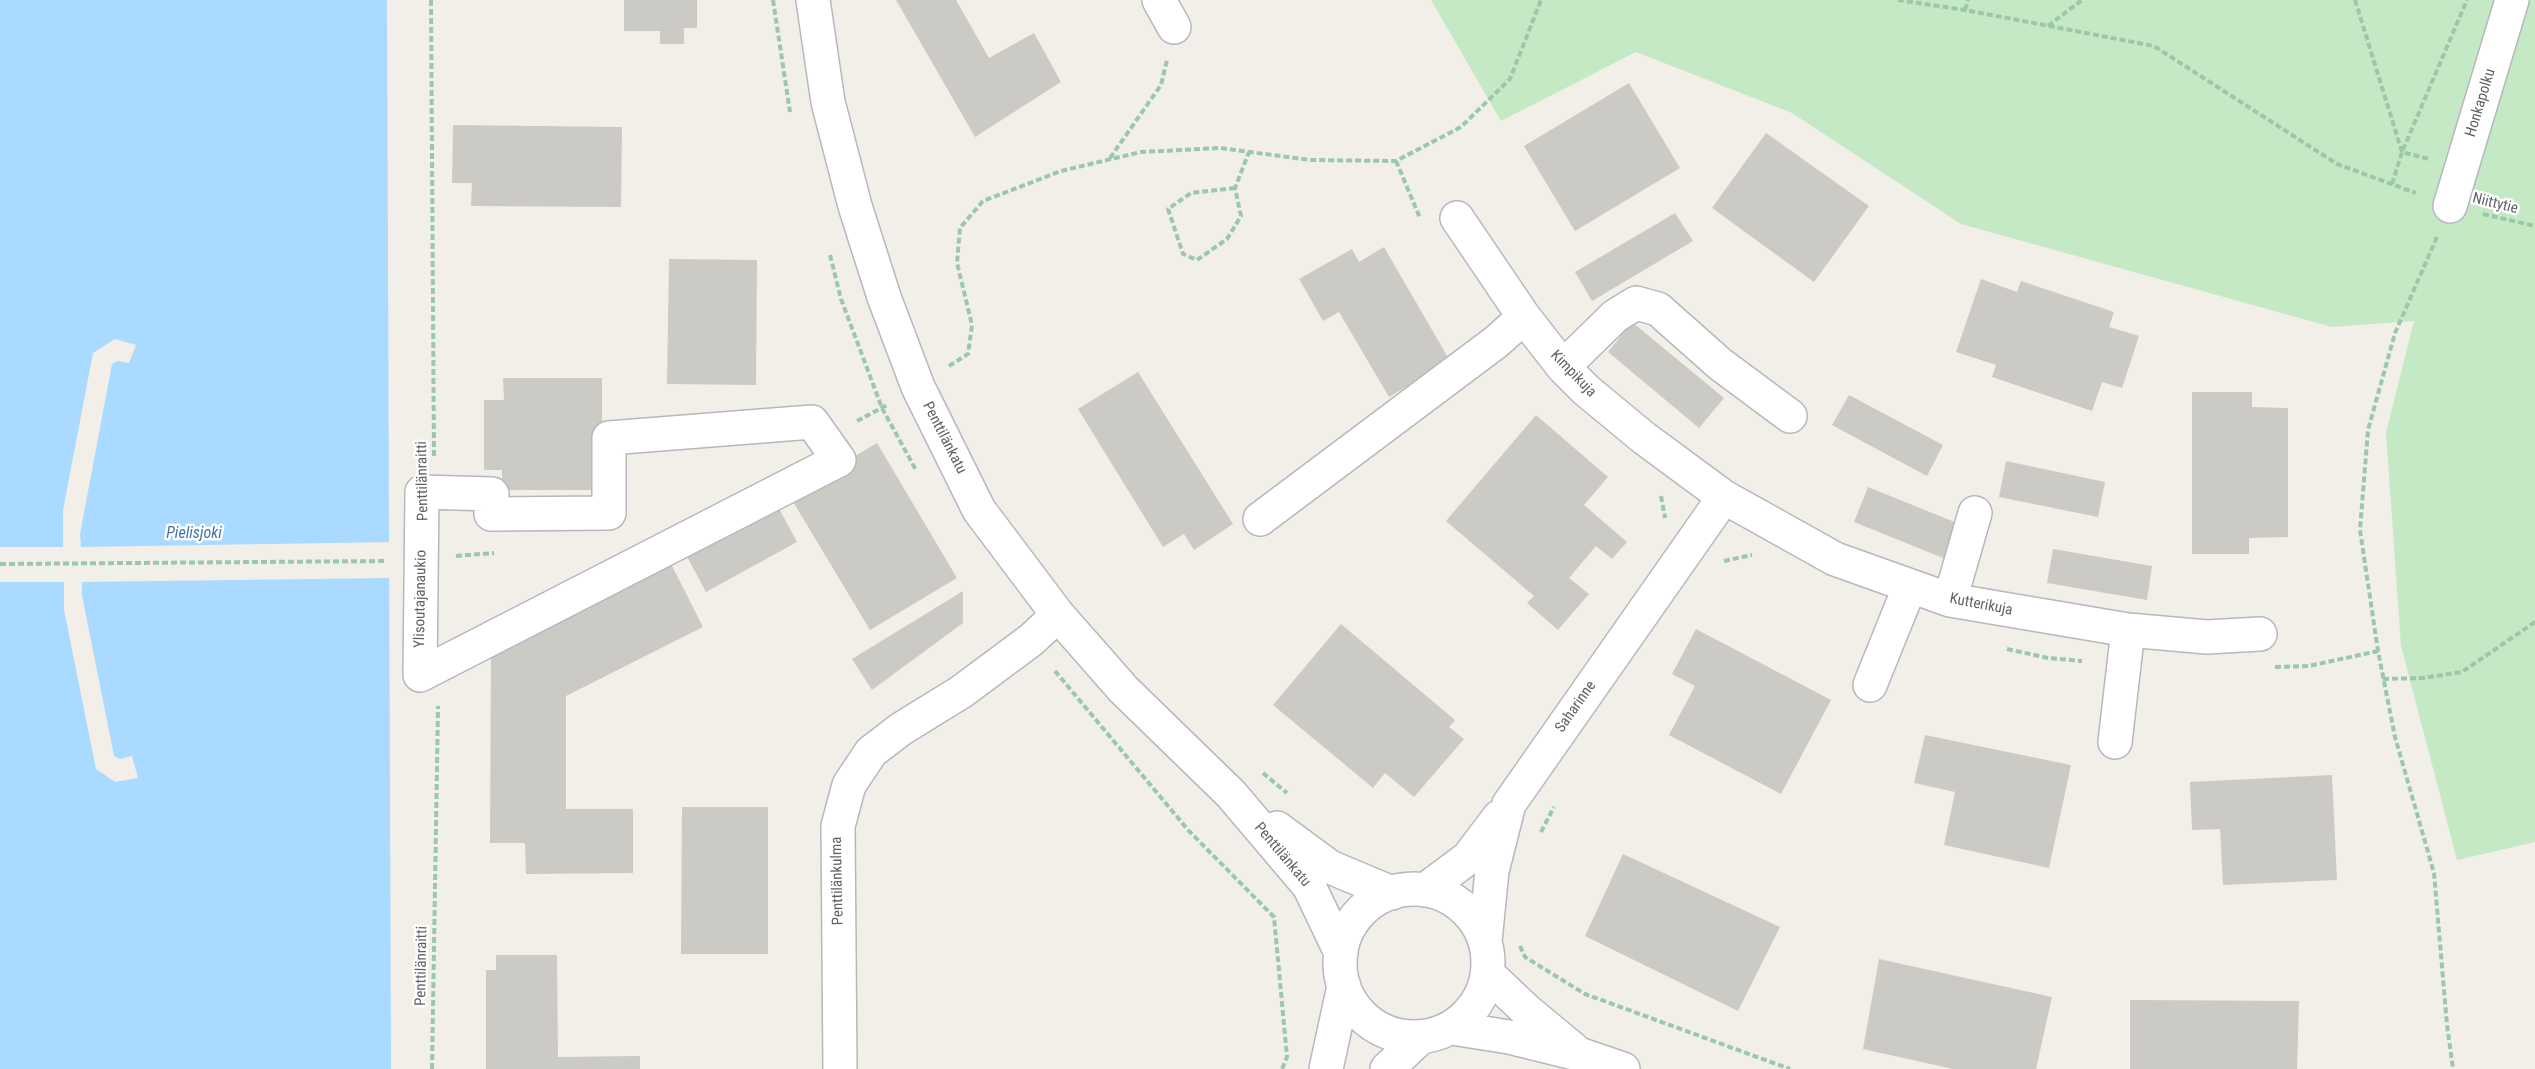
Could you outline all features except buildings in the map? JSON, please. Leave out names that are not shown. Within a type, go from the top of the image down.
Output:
[{"type":"street","name":"Penttilänkatu","points":[[813,0],[828,102],[855,207],[884,297],[918,387],[980,510],[1058,615],[1124,690],[1231,794],[1309,886],[1341,953]]},
{"type":"street","name":"Honkapolku","points":[[2450,206],[2512,0]]},
{"type":"street","name":"Kimpikuja","points":[[1457,218],[1524,317],[1563,367],[1586,390],[1644,438],[1724,497]]},
{"type":"street","points":[[1563,367],[1615,316],[1636,303],[1658,309],[1720,364],[1790,416]]},
{"type":"street","points":[[1260,519],[1496,342],[1524,317]]},
{"type":"street","name":"Ylisoutajanaukio","points":[[812,422],[839,460],[420,675],[422,492],[435,492],[492,494],[491,514],[609,513],[609,438],[812,422]]},
{"type":"street","name":"Kutterikuja","points":[[1724,497],[1835,559],[1950,600],[2128,630],[2206,637],[2260,634]]},
{"type":"street","name":"Saharinne","points":[[1485,941],[1492,871],[1509,804],[1724,497]]},
{"type":"street","points":[[1950,600],[1975,513]]},
{"type":"street","points":[[1870,685],[1910,586]]},
{"type":"street","name":"Penttilänkulma","points":[[840,1069],[838,826],[849,785],[871,752],[901,729],[961,692],[1058,615]]},
{"type":"street","points":[[2115,742],[2128,630]]},
{"type":"street","name":"Penttilänkatu","points":[[1231,794],[1330,867],[1392,892]]},
{"type":"street","points":[[1425,890],[1468,858],[1509,804]]},
{"type":"street","points":[[1425,890],[1441,894],[1462,907],[1478,926],[1485,941],[1488,974],[1484,990],[1476,1005],[1452,1028],[1421,1038],[1404,1037],[1388,1033],[1373,1025],[1360,1014],[1344,986],[1340,970],[1341,953],[1345,937],[1363,909],[1392,892],[1425,890]]},
{"type":"street","points":[[1488,974],[1526,1010],[1582,1055]]},
{"type":"street","points":[[1326,1069],[1344,986]]},
{"type":"street","points":[[1452,1028],[1509,1037],[1582,1055],[1623,1069]]},
{"type":"street","points":[[1387,1069],[1421,1038]]},
{"type":"path","name":"Penttilänraitti","points":[[431,0],[435,492]]},
{"type":"path","points":[[946,369],[968,354],[972,324],[957,263],[960,228],[983,201],[1060,171],[1141,152],[1220,148],[1310,160],[1396,161],[1461,127],[1510,79],[1540,0]]},
{"type":"path","name":"Niittytie","points":[[1898,0],[1965,10],[2154,46],[2337,164],[2450,206],[2535,226]]},
{"type":"path","points":[[1965,10],[1968,0]]},
{"type":"path","points":[[2048,26],[2082,0]]},
{"type":"path","points":[[2355,0],[2402,152]]},
{"type":"path","points":[[2392,184],[2402,152],[2467,0]]},
{"type":"path","points":[[1110,159],[1161,85],[1167,14]]},
{"type":"path","points":[[1235,188],[1191,193],[1168,209],[1183,254],[1197,260],[1227,239],[1241,216],[1235,188],[1249,152]]},
{"type":"path","points":[[2402,152],[2461,167]]},
{"type":"path","points":[[1396,161],[1414,208],[1425,228]]},
{"type":"path","points":[[2450,206],[2395,333],[2368,430],[2360,530],[2378,651],[2395,737],[2434,873],[2453,1069]]},
{"type":"path","points":[[1660,491],[1666,516],[1661,526]]},
{"type":"path","points":[[1718,565],[1727,559],[1762,554]]},
{"type":"path","points":[[0,564],[393,561]]},
{"type":"path","points":[[2383,679],[2423,678],[2462,672],[2535,622]]},
{"type":"path","points":[[2001,648],[2048,658],[2124,665]]},
{"type":"path","points":[[2266,667],[2309,666],[2378,651]]},
{"type":"path","name":"Penttilänraitti","points":[[432,1069],[439,666]]},
{"type":"path","points":[[1261,771],[1288,794]]},
{"type":"path","points":[[1537,842],[1557,802]]},
{"type":"path","points":[[1518,942],[1525,957],[1585,994],[1790,1069]]},
{"type":"green space","points":[[1431,0],[2535,0],[2535,842],[2457,860],[2401,646],[2386,433],[2414,321],[2332,327],[1961,224],[1792,113],[1636,52],[1501,121]]},
{"type":"water","name":"Pielisjoki","points":[[0,0],[387,0],[391,1069],[0,1069]]},
{"type":"pier","points":[[115,339],[136,345],[129,363],[118,361],[112,364],[80,534],[81,547],[392,542],[392,578],[82,582],[82,595],[114,756],[120,759],[132,756],[138,778],[115,782],[96,769],[64,610],[64,582],[0,582],[0,547],[63,547],[63,510],[93,353]]}]
